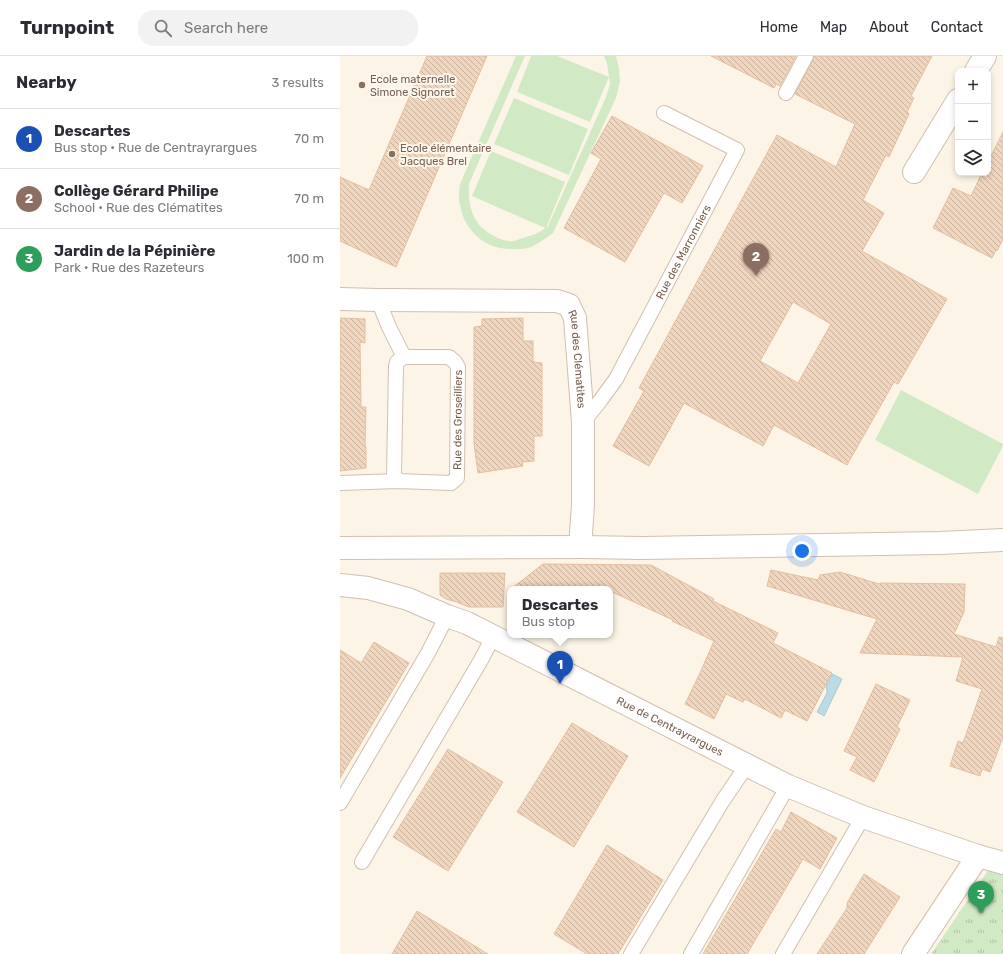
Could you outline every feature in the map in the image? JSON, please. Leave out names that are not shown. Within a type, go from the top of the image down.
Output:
[{"type":"street","points":[[978,68],[985,56]]},
{"type":"street","points":[[914,172],[956,104]]},
{"type":"street","name":"Rue des Clématites","points":[[340,299],[557,301],[570,305],[575,318],[583,422],[582,547]]},
{"type":"street","points":[[340,548],[642,548],[940,543],[1003,540]]},
{"type":"street","name":"Rue de Centrayrargues","points":[[340,585],[368,588],[408,599],[467,623],[788,786],[863,817],[1003,863]]},
{"type":"street","points":[[913,954],[978,856]]},
{"type":"lane","points":[[786,93],[806,56]]},
{"type":"lane","name":"Rue des Marronniers","points":[[583,422],[616,379],[737,150],[664,113]]},
{"type":"lane","points":[[378,300],[404,357],[397,362],[396,366],[394,475],[398,482]]},
{"type":"lane","name":"Rue des Groseilliers","points":[[340,483],[451,483],[457,478],[458,367],[455,362],[449,358],[404,357]]},
{"type":"lane","points":[[340,803],[428,653],[447,616]]},
{"type":"lane","points":[[362,862],[481,660],[493,637]]},
{"type":"lane","points":[[632,954],[722,802],[747,765]]},
{"type":"lane","points":[[691,954],[788,786]]},
{"type":"lane","points":[[783,954],[863,817]]},
{"type":"green space","points":[[516,56],[525,56],[469,184],[469,200],[476,221],[487,232],[504,240],[516,241],[536,234],[545,228],[472,196],[491,151],[565,182],[546,228],[606,97],[610,84],[607,63],[604,56],[616,56],[620,82],[616,98],[553,233],[532,247],[508,249],[491,245],[476,236],[462,214],[459,194],[460,184]]},
{"type":"green space","points":[[531,56],[557,56],[609,77],[590,122],[517,92]]},
{"type":"green space","points":[[514,98],[588,129],[569,175],[494,144]]},
{"type":"green space","points":[[901,390],[1003,444],[978,494],[875,440]]},
{"type":"green space","points":[[989,869],[1003,874],[1003,954],[931,954]]},
{"type":"water","points":[[832,674],[842,679],[824,716],[817,712],[827,693],[826,686]]},
{"type":"building","name":"Ecole élémentaire Jacques Brel","points":[[427,56],[487,56],[396,267],[340,241],[340,177],[369,190]]},
{"type":"building","points":[[711,56],[796,56],[780,86],[776,84],[774,88]]},
{"type":"building","points":[[814,56],[932,56],[911,96],[914,98],[907,112],[909,114],[889,157],[886,155],[863,200],[884,213],[862,251],[947,299],[898,384],[894,382],[847,465],[774,425],[763,446],[684,403],[649,466],[613,446],[644,391],[639,388],[777,135],[836,167],[855,124],[795,94]],"holes":[[[793,302],[831,324],[798,383],[760,361]]]},
{"type":"building","points":[[612,116],[703,166],[682,203],[664,193],[625,262],[564,228],[601,159],[591,153]]},
{"type":"building","points":[[1003,132],[1003,239],[992,258],[933,228],[953,188],[971,196],[981,176],[991,176],[991,156]]},
{"type":"building","points":[[340,318],[365,319],[365,343],[360,342],[361,407],[366,407],[366,468],[340,471]]},
{"type":"building","points":[[523,318],[523,341],[533,341],[533,362],[542,363],[542,436],[534,436],[534,461],[522,462],[523,466],[478,473],[474,443],[474,327],[482,326],[482,319]]},
{"type":"building","points":[[543,564],[651,565],[714,599],[713,601],[778,633],[773,643],[832,673],[807,721],[785,710],[781,718],[745,699],[743,702],[726,694],[714,719],[685,704],[714,641],[613,592],[613,586],[515,586]]},
{"type":"building","points":[[771,570],[818,580],[820,575],[840,572],[879,584],[965,584],[964,612],[954,634],[996,647],[999,637],[1003,638],[1003,737],[990,772],[982,769],[980,776],[950,766],[958,741],[963,743],[982,689],[956,681],[963,657],[860,653],[877,619],[767,586]]},
{"type":"building","points":[[440,573],[505,573],[503,607],[469,607],[446,599],[440,595]]},
{"type":"building","points":[[374,642],[409,663],[340,778],[340,650],[361,663]]},
{"type":"building","points":[[876,684],[910,700],[897,727],[900,729],[874,782],[850,770],[857,757],[844,751]]},
{"type":"building","points":[[572,723],[628,756],[574,847],[517,812]]},
{"type":"building","points":[[448,749],[503,782],[448,871],[393,837]]},
{"type":"building","points":[[791,812],[837,838],[820,869],[803,859],[747,954],[703,954],[776,829],[781,832]]},
{"type":"building","points":[[607,845],[663,880],[618,954],[587,954],[554,934]]},
{"type":"building","points":[[864,874],[900,897],[864,954],[817,954],[847,908],[847,903]]},
{"type":"building","points":[[417,911],[488,954],[392,954]]},
{"type":"place","name":"Ecole maternelle Simone Signoret","points":[[362,85]]},
{"type":"place","name":"Ecole élémentaire Jacques Brel","points":[[392,154]]},
{"type":"place","name":"Collège Gérard Philipe","points":[[756,276]]},
{"type":"place","name":"Descartes","points":[[560,684]]},
{"type":"place","name":"Jardin de la Pépinière","points":[[981,914]]}]
